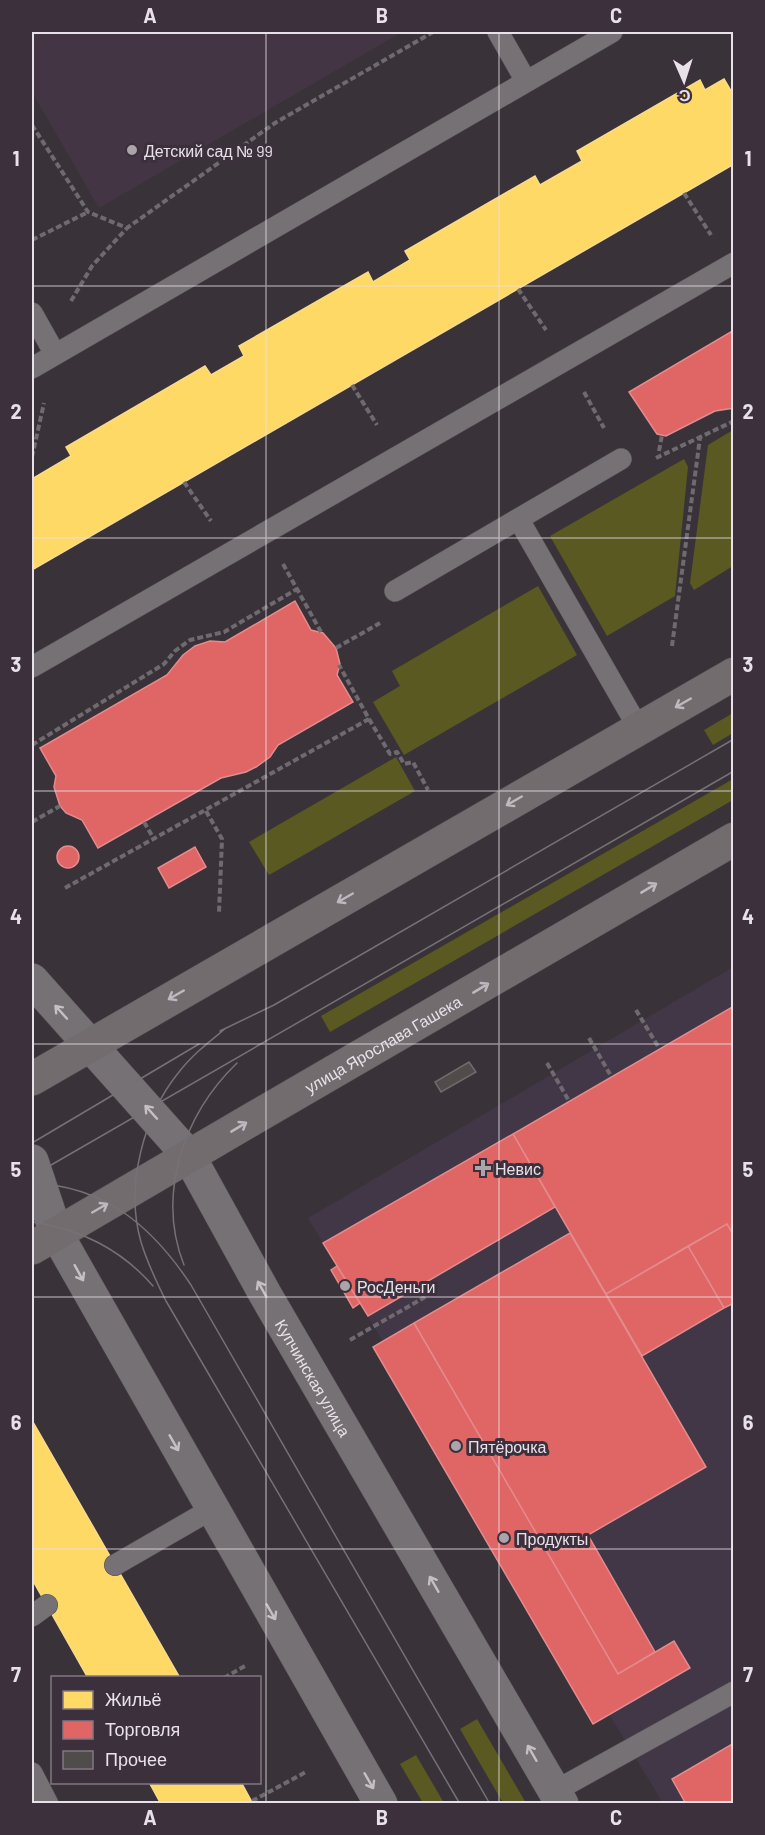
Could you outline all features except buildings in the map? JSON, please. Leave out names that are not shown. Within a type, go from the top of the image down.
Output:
[{"type":"street","points":[[32,1079],[734,674]]},
{"type":"street","name":"улица Ярослава Гашека","points":[[44,1241],[426,1021],[734,838]]},
{"type":"street","name":"Купчинская улица","points":[[32,980],[189,1156],[265,1294],[558,1797]]},
{"type":"street","points":[[32,1161],[44,1241],[213,1509],[381,1803]]},
{"type":"lane","points":[[498,32],[526,81]]},
{"type":"lane","points":[[32,368],[612,32]]},
{"type":"lane","points":[[32,667],[732,264]]},
{"type":"lane","points":[[32,313],[55,354]]},
{"type":"lane","points":[[394,591],[621,459]]},
{"type":"lane","points":[[519,520],[639,729]]},
{"type":"lane","points":[[115,1565],[213,1509]]},
{"type":"lane","points":[[558,1797],[734,1692]]},
{"type":"lane","points":[[32,1773],[48,1803]]},
{"type":"path","points":[[55,354],[65,311],[92,266],[127,228],[275,123],[433,32]]},
{"type":"path","points":[[32,125],[88,212],[127,228]]},
{"type":"path","points":[[684,193],[732,264]]},
{"type":"path","points":[[32,240],[88,212]]},
{"type":"path","points":[[518,289],[566,360],[621,459],[658,458],[734,421]]},
{"type":"path","points":[[352,385],[397,457]]},
{"type":"path","points":[[658,458],[662,435]]},
{"type":"path","points":[[672,646],[700,438]]},
{"type":"path","points":[[184,482],[232,551]]},
{"type":"path","points":[[264,533],[321,632]]},
{"type":"path","points":[[32,745],[164,664],[175,651],[190,640],[224,633],[297,589]]},
{"type":"path","points":[[336,648],[388,619],[394,591]]},
{"type":"path","points":[[339,665],[390,754],[397,752],[404,764],[413,762],[428,790]]},
{"type":"path","points":[[82,714],[87,721]]},
{"type":"path","points":[[65,888],[369,719]]},
{"type":"path","points":[[32,822],[60,806]]},
{"type":"path","points":[[207,811],[222,839],[219,913]]},
{"type":"path","points":[[144,822],[153,839]]},
{"type":"path","points":[[636,1010],[659,1048]]},
{"type":"path","points":[[589,1038],[612,1076]]},
{"type":"path","points":[[547,1063],[569,1101]]},
{"type":"path","points":[[350,1340],[425,1297]]},
{"type":"path","points":[[226,1676],[245,1666]]},
{"type":"path","points":[[252,1801],[306,1772]]},
{"type":"shaded area","name":"Детский сад № 99","points":[[32,32],[402,32],[99,208],[32,92]]},
{"type":"shaded area","points":[[733,430],[733,566],[694,590],[690,583],[708,445]]},
{"type":"shaded area","points":[[684,459],[688,467],[675,596],[607,636],[550,536]]},
{"type":"shaded area","points":[[538,586],[577,655],[404,755],[373,702],[400,686],[392,671]]},
{"type":"shaded area","points":[[733,713],[733,733],[713,745],[704,730]]},
{"type":"shaded area","points":[[396,757],[415,791],[269,875],[249,842]]},
{"type":"shaded area","points":[[733,779],[733,800],[330,1032],[321,1016]]},
{"type":"shaded area","points":[[733,967],[733,1803],[663,1803],[308,1218]]},
{"type":"shaded area","points":[[477,1719],[526,1803],[503,1803],[460,1729]]},
{"type":"shaded area","points":[[416,1755],[444,1803],[423,1803],[400,1764]]},
{"type":"tram line","points":[[220,1031],[274,1005],[734,739]]},
{"type":"tram line","points":[[32,1176],[734,771]]},
{"type":"tram line","points":[[226,1028],[195,1054],[179,1072],[166,1090],[147,1131],[136,1176],[135,1198],[141,1242],[166,1301],[460,1804]]},
{"type":"tram line","points":[[32,1143],[199,1044]]},
{"type":"tram line","points":[[184,1265],[176,1238],[173,1211],[174,1183],[180,1157],[202,1106],[218,1083],[237,1063]]},
{"type":"tram line","points":[[32,1183],[58,1186],[104,1201],[143,1228],[176,1264],[191,1285],[490,1804]]},
{"type":"tram line","points":[[32,1222],[83,1235],[128,1262],[153,1286]]},
{"type":"place","name":"Детский сад № 99","points":[[132,150]]},
{"type":"place","name":"Невис","points":[[483,1168]]},
{"type":"place","name":"РосДеньги","points":[[345,1286]]},
{"type":"place","name":"Пятёрочка","points":[[456,1446]]},
{"type":"place","name":"Продукты","points":[[504,1538]]}]
